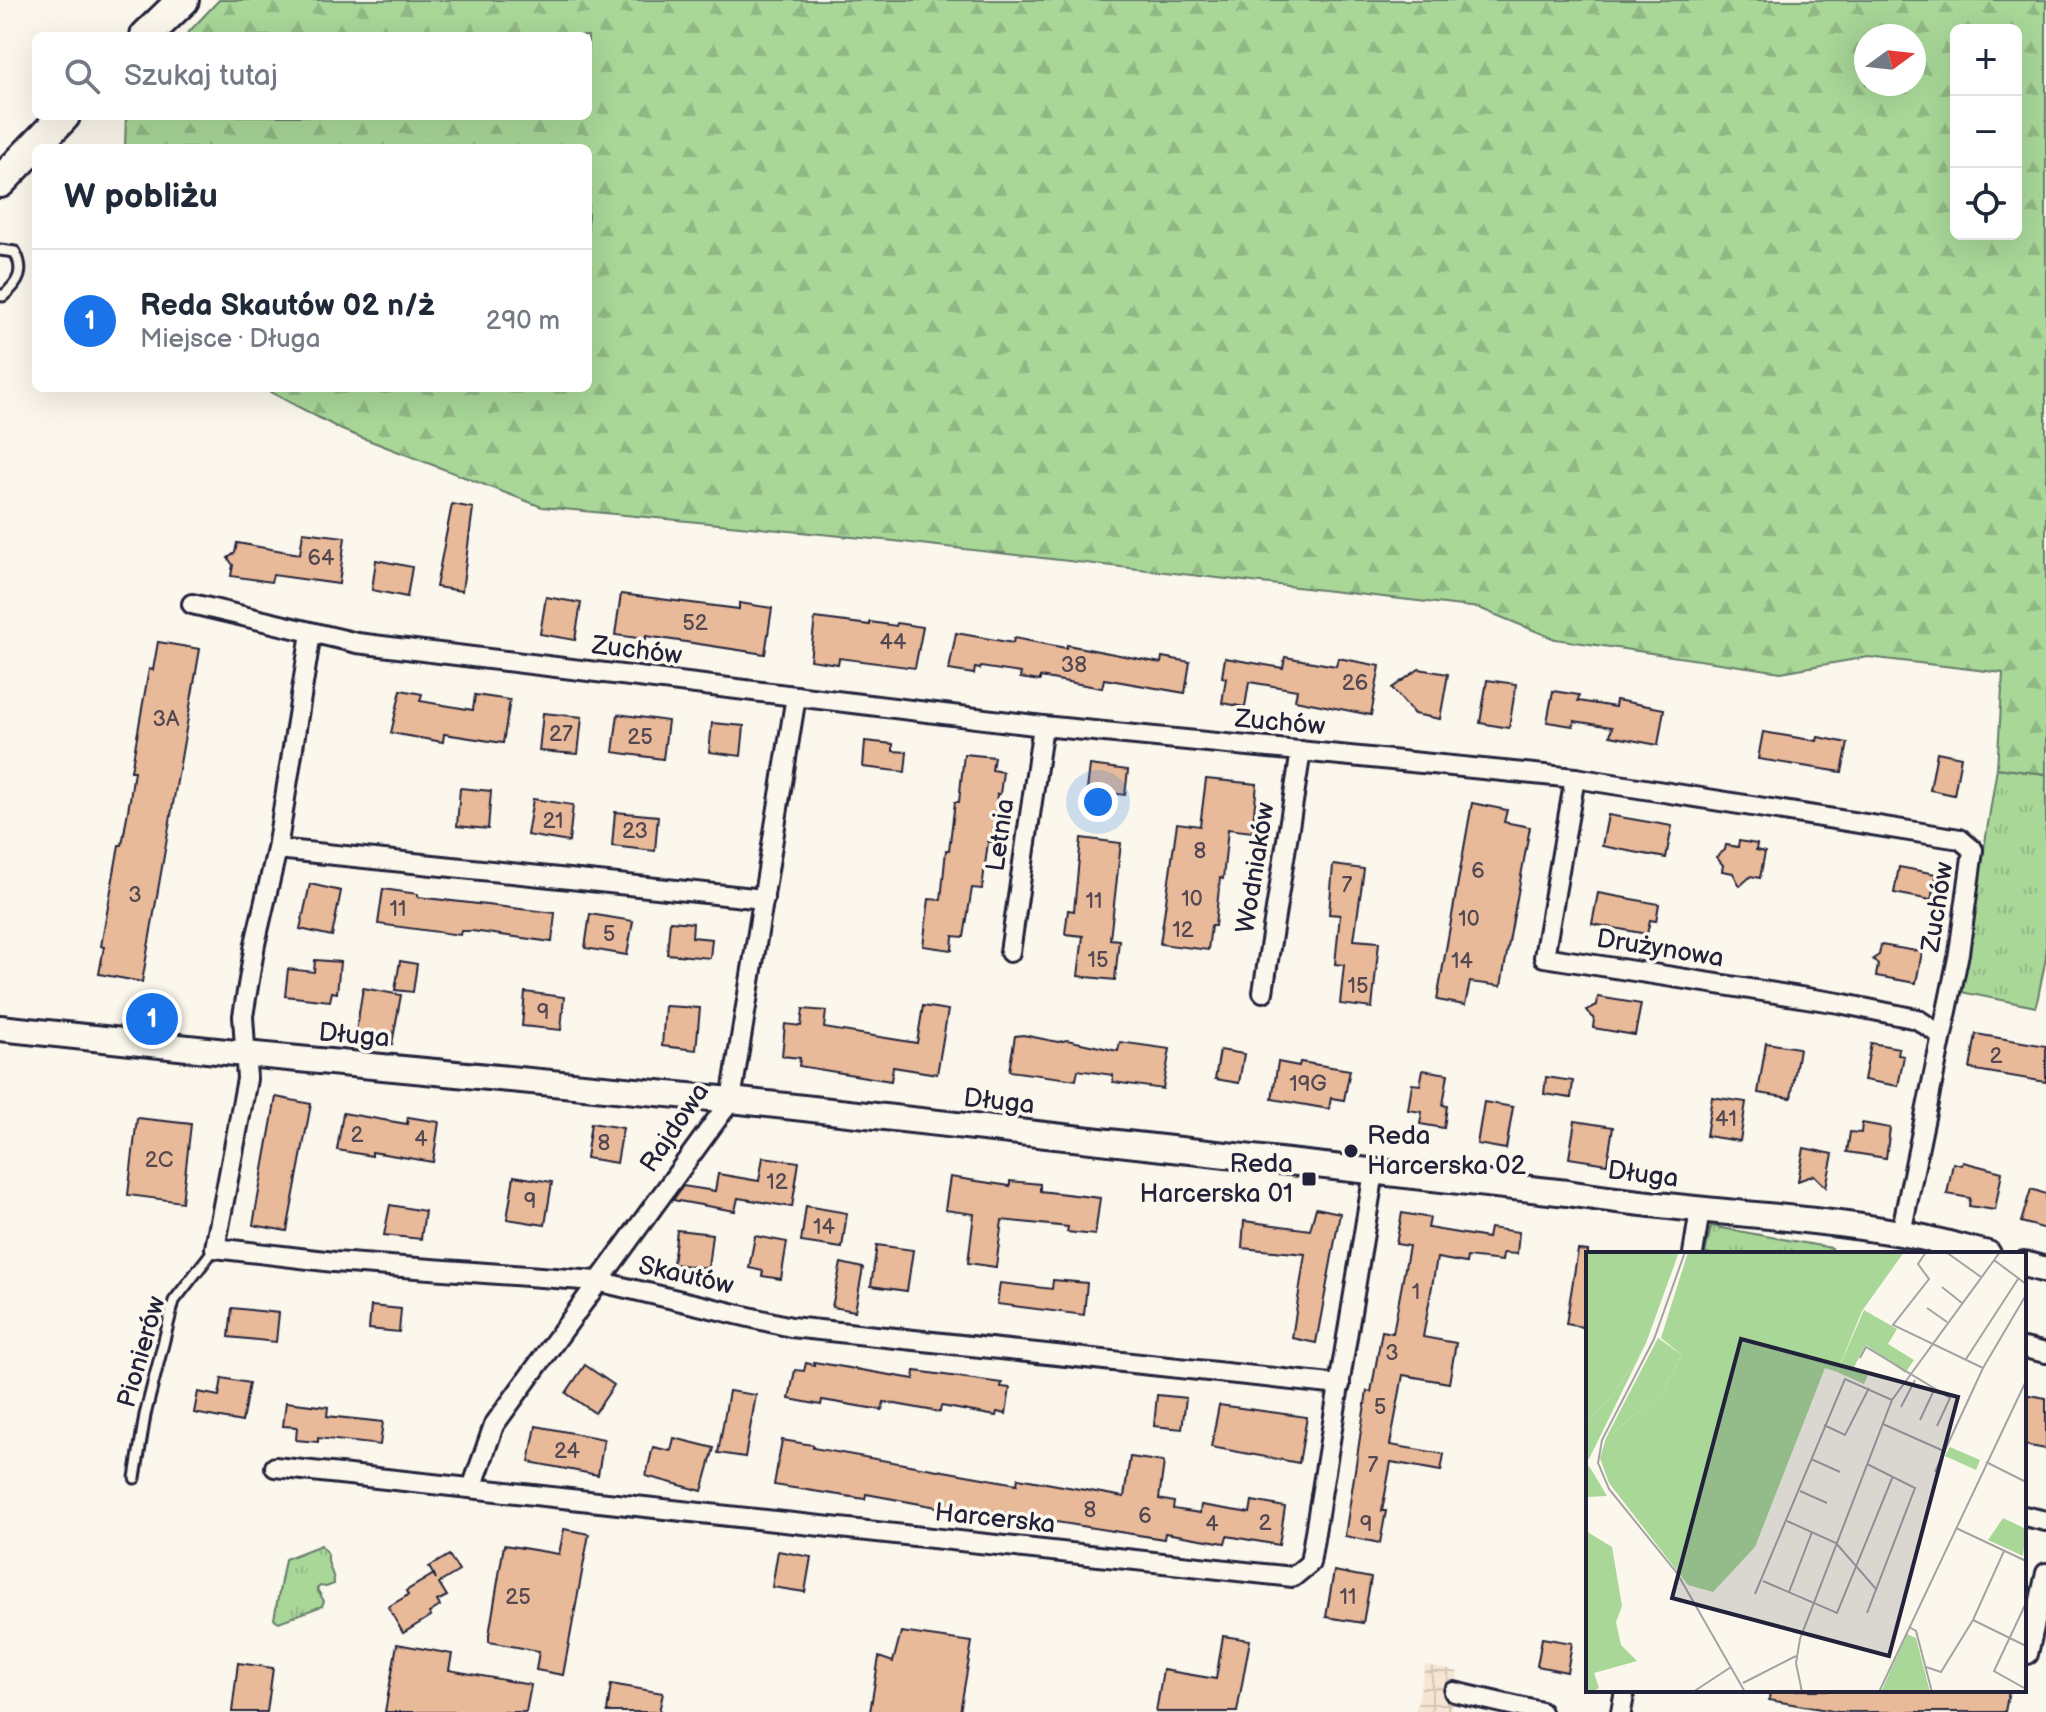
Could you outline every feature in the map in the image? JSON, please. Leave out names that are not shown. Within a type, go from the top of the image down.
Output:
[{"type":"main road","points":[[134,32],[160,0]]},
{"type":"main road","points":[[150,32],[183,0]]},
{"type":"main road","points":[[37,144],[60,120]]},
{"type":"main road","points":[[0,182],[32,149]]},
{"type":"street","name":"Zuchów","points":[[192,604],[357,643],[1043,726],[1575,778],[1960,839],[1973,850],[1959,953],[1901,1233]]},
{"type":"street","points":[[215,1248],[247,1079],[243,1016],[255,944],[277,849],[311,633]]},
{"type":"street","name":"Rajdowa","points":[[472,1488],[494,1425],[731,1100],[796,696]]},
{"type":"street","name":"Letnia","points":[[1010,952],[1043,726]]},
{"type":"street","name":"Wodniaków","points":[[1263,992],[1301,751]]},
{"type":"street","name":"Drużynowa","points":[[1575,778],[1544,957],[1839,1003],[1917,1019],[1941,1035]]},
{"type":"street","points":[[277,849],[764,899]]},
{"type":"street","name":"Długa","points":[[0,1028],[731,1100],[1374,1172],[1901,1233],[1980,1252]]},
{"type":"street","name":"Harcerska","points":[[275,1467],[1293,1577],[1310,1563],[1374,1172]]},
{"type":"street","points":[[1693,1252],[1700,1210]]},
{"type":"street","name":"Skautów","points":[[215,1248],[334,1262],[597,1281],[791,1327],[1340,1385]]},
{"type":"street","points":[[2026,1265],[2046,1270]]},
{"type":"street","points":[[2026,1348],[2046,1353]]},
{"type":"street","points":[[2026,1516],[2046,1521]]},
{"type":"street","points":[[2026,1654],[2046,1573]]},
{"type":"street","points":[[1454,1692],[1541,1712]]},
{"type":"street","points":[[1621,1712],[1625,1692]]},
{"type":"lane","points":[[0,250],[15,252],[21,272],[16,285],[3,296],[0,295]]},
{"type":"lane","name":"Pionierów","points":[[135,1478],[145,1415],[174,1301],[215,1248]]},
{"type":"shaded area","points":[[1425,1665],[1458,1672],[1450,1712],[1416,1712]]},
{"type":"green space","points":[[219,0],[2046,0],[2046,774],[1997,768],[2003,673],[1868,657],[1781,672],[1555,639],[1479,608],[894,541],[542,507],[342,430],[271,392],[592,392],[592,144],[125,144],[126,120],[592,120],[592,32],[189,32]]},
{"type":"green space","points":[[1997,768],[2046,774],[2046,958],[2036,1007],[1961,992]]},
{"type":"green space","points":[[1711,1226],[1832,1248],[1831,1252],[1705,1252]]},
{"type":"green space","points":[[321,1545],[328,1555],[334,1580],[334,1584],[317,1589],[324,1601],[322,1606],[279,1622],[274,1619],[285,1559]]},
{"type":"building","points":[[452,504],[473,508],[462,591],[436,587]]},
{"type":"building","points":[[303,532],[345,537],[339,584],[273,575],[271,582],[231,576],[233,565],[228,558],[235,553],[237,543],[300,554]]},
{"type":"building","points":[[376,560],[412,567],[407,597],[372,590]]},
{"type":"building","points":[[621,594],[739,609],[739,603],[772,608],[765,654],[646,636],[646,639],[615,635]]},
{"type":"building","points":[[546,597],[581,603],[575,640],[540,634]]},
{"type":"building","points":[[815,618],[870,625],[870,622],[896,626],[897,623],[923,627],[915,668],[839,658],[838,664],[810,660]]},
{"type":"building","points":[[956,633],[1013,643],[1014,638],[1066,648],[1067,645],[1161,663],[1162,657],[1190,662],[1185,693],[1104,679],[1102,688],[1040,677],[1040,681],[1020,678],[1021,673],[981,667],[975,668],[974,674],[949,670]]},
{"type":"building","points":[[158,642],[200,649],[142,982],[99,974],[104,947],[101,946],[130,799],[134,771],[131,771],[149,669],[153,670]]},
{"type":"building","points":[[1285,657],[1336,666],[1338,658],[1380,666],[1371,715],[1295,700],[1297,690],[1249,682],[1245,707],[1222,703],[1225,658],[1283,668]]},
{"type":"building","points":[[1419,669],[1448,674],[1440,719],[1414,714],[1392,688]]},
{"type":"building","points":[[1487,680],[1516,684],[1509,728],[1480,723]]},
{"type":"building","points":[[401,690],[422,694],[420,701],[473,710],[475,695],[510,700],[503,743],[444,734],[443,742],[391,733]]},
{"type":"building","points":[[1553,691],[1579,695],[1578,701],[1615,707],[1616,700],[1664,709],[1658,745],[1610,736],[1612,727],[1574,721],[1573,726],[1547,722]]},
{"type":"building","points":[[543,713],[582,717],[578,754],[539,751]]},
{"type":"building","points":[[618,714],[668,721],[663,759],[613,752]]},
{"type":"building","points":[[712,723],[744,726],[741,756],[709,752]]},
{"type":"building","points":[[1763,732],[1848,743],[1842,772],[1758,759]]},
{"type":"building","points":[[865,741],[893,744],[893,751],[907,752],[905,772],[863,767]]},
{"type":"building","points":[[1937,752],[1961,757],[1954,795],[1930,790]]},
{"type":"building","points":[[964,754],[994,757],[992,770],[1003,772],[982,889],[972,888],[964,937],[953,936],[952,950],[923,946],[929,899],[941,900],[946,850],[949,850],[955,802],[959,802]]},
{"type":"building","points":[[1090,765],[1128,770],[1125,795],[1087,790]]},
{"type":"building","points":[[1206,779],[1257,784],[1252,832],[1228,829],[1223,879],[1220,878],[1215,926],[1211,926],[1208,950],[1160,944],[1177,823],[1200,826]]},
{"type":"building","points":[[460,788],[491,791],[488,829],[457,826]]},
{"type":"building","points":[[533,799],[573,805],[569,842],[527,835]]},
{"type":"building","points":[[1472,803],[1507,810],[1504,822],[1530,827],[1501,986],[1470,982],[1465,1005],[1437,1000]]},
{"type":"building","points":[[615,812],[658,816],[655,851],[612,846]]},
{"type":"building","points":[[1608,815],[1672,826],[1666,858],[1602,846]]},
{"type":"building","points":[[1081,838],[1121,843],[1110,939],[1119,940],[1115,980],[1078,976],[1083,936],[1065,934],[1068,910],[1074,911]]},
{"type":"building","points":[[1739,841],[1757,844],[1756,850],[1765,852],[1760,878],[1751,876],[1740,886],[1733,873],[1722,871],[1723,865],[1716,857],[1725,850],[1726,845],[1738,847]]},
{"type":"building","points":[[1333,865],[1364,869],[1354,940],[1379,942],[1372,1008],[1340,1004],[1344,965],[1335,964],[1340,915],[1329,914]]},
{"type":"building","points":[[1899,867],[1936,874],[1931,900],[1894,893]]},
{"type":"building","points":[[310,884],[341,891],[332,936],[300,929]]},
{"type":"building","points":[[383,889],[418,894],[418,897],[555,913],[552,942],[472,931],[461,931],[460,935],[378,924]]},
{"type":"building","points":[[1598,893],[1659,904],[1656,921],[1650,920],[1647,934],[1592,924]]},
{"type":"building","points":[[590,914],[633,921],[627,955],[585,948]]},
{"type":"building","points":[[670,921],[693,923],[692,937],[712,939],[710,958],[667,954]]},
{"type":"building","points":[[1881,945],[1922,952],[1916,983],[1876,976],[1878,965],[1873,959],[1879,955]]},
{"type":"building","points":[[315,960],[340,962],[337,993],[332,992],[330,1001],[285,996],[288,969],[314,972]]},
{"type":"building","points":[[400,961],[417,964],[413,992],[395,990]]},
{"type":"building","points":[[363,988],[401,995],[392,1044],[355,1038]]},
{"type":"building","points":[[525,992],[564,997],[561,1030],[522,1026]]},
{"type":"building","points":[[1598,997],[1641,1004],[1635,1035],[1593,1028],[1594,1019],[1587,1010],[1597,1005]]},
{"type":"building","points":[[665,1006],[700,1008],[696,1050],[662,1046]]},
{"type":"building","points":[[923,1006],[948,1010],[937,1074],[893,1067],[891,1081],[799,1066],[800,1058],[782,1056],[785,1024],[801,1026],[803,1009],[826,1011],[824,1028],[917,1043]]},
{"type":"building","points":[[1976,1034],[2046,1046],[2046,1082],[1970,1069]]},
{"type":"building","points":[[1015,1036],[1118,1051],[1120,1042],[1170,1049],[1163,1089],[1113,1082],[1113,1075],[1078,1070],[1076,1080],[1009,1071]]},
{"type":"building","points":[[1766,1043],[1799,1048],[1791,1098],[1758,1093]]},
{"type":"building","points":[[1871,1043],[1899,1048],[1898,1055],[1904,1056],[1898,1086],[1864,1080]]},
{"type":"building","points":[[1220,1050],[1244,1054],[1239,1083],[1215,1079]]},
{"type":"building","points":[[1278,1062],[1299,1066],[1300,1062],[1350,1070],[1344,1100],[1331,1098],[1329,1109],[1272,1099]]},
{"type":"building","points":[[1423,1070],[1448,1074],[1443,1105],[1447,1106],[1444,1128],[1420,1124],[1422,1112],[1408,1110],[1412,1084],[1420,1085]]},
{"type":"building","points":[[1546,1077],[1573,1081],[1571,1098],[1544,1094]]},
{"type":"building","points":[[276,1097],[311,1104],[287,1231],[253,1225]]},
{"type":"building","points":[[1712,1097],[1746,1102],[1740,1141],[1706,1136]]},
{"type":"building","points":[[1484,1102],[1513,1107],[1506,1149],[1477,1144]]},
{"type":"building","points":[[343,1113],[407,1124],[408,1117],[439,1122],[433,1162],[337,1150]]},
{"type":"building","points":[[137,1118],[191,1124],[182,1202],[128,1195]]},
{"type":"building","points":[[1575,1121],[1613,1127],[1607,1164],[1569,1158]]},
{"type":"building","points":[[591,1123],[623,1128],[617,1163],[586,1158]]},
{"type":"building","points":[[1862,1123],[1890,1128],[1886,1158],[1847,1152],[1850,1132],[1861,1133]]},
{"type":"building","points":[[1804,1148],[1833,1154],[1826,1187],[1814,1175],[1798,1181]]},
{"type":"building","points":[[763,1157],[799,1162],[792,1207],[738,1198],[735,1211],[673,1200],[683,1186],[715,1191],[718,1174],[759,1181]]},
{"type":"building","points":[[1963,1162],[2002,1172],[1995,1210],[1969,1206],[1970,1198],[1947,1194],[1953,1163],[1962,1165]]},
{"type":"building","points":[[514,1176],[552,1182],[545,1225],[507,1219]]},
{"type":"building","points":[[950,1177],[1010,1186],[1010,1181],[1040,1184],[1040,1191],[1100,1198],[1095,1235],[1067,1232],[1068,1227],[1002,1220],[996,1267],[968,1263],[974,1214],[945,1210]]},
{"type":"building","points":[[2031,1189],[2046,1194],[2046,1229],[2021,1222]]},
{"type":"building","points":[[390,1205],[425,1211],[421,1239],[384,1235]]},
{"type":"building","points":[[806,1206],[847,1213],[842,1248],[801,1242]]},
{"type":"building","points":[[1316,1208],[1340,1213],[1316,1343],[1292,1338],[1305,1254],[1242,1248],[1244,1221],[1310,1230]]},
{"type":"building","points":[[1402,1213],[1430,1218],[1428,1228],[1488,1238],[1490,1228],[1519,1232],[1517,1254],[1503,1253],[1502,1261],[1467,1257],[1466,1263],[1437,1258],[1423,1337],[1456,1343],[1449,1383],[1403,1375],[1390,1445],[1444,1454],[1441,1471],[1391,1462],[1380,1543],[1345,1536],[1367,1391],[1371,1392],[1382,1331],[1393,1333],[1409,1246],[1396,1244]]},
{"type":"building","points":[[677,1230],[712,1234],[708,1268],[673,1264]]},
{"type":"building","points":[[755,1236],[787,1242],[781,1279],[762,1276],[763,1271],[749,1268]]},
{"type":"building","points":[[877,1245],[913,1250],[907,1291],[871,1286]]},
{"type":"building","points":[[1578,1250],[1588,1251],[1586,1328],[1566,1324]]},
{"type":"building","points":[[841,1263],[863,1268],[855,1311],[832,1307]]},
{"type":"building","points":[[1053,1280],[1087,1283],[1084,1315],[997,1304],[1000,1283],[1052,1289]]},
{"type":"building","points":[[371,1306],[401,1309],[399,1332],[369,1329]]},
{"type":"building","points":[[232,1308],[279,1313],[276,1342],[229,1337]]},
{"type":"building","points":[[814,1362],[914,1379],[915,1371],[1002,1383],[1001,1387],[1010,1388],[1006,1414],[997,1412],[996,1416],[941,1406],[940,1412],[884,1402],[882,1410],[822,1400],[821,1405],[789,1399],[795,1370],[804,1371],[806,1363],[814,1365]]},
{"type":"building","points":[[585,1365],[614,1385],[595,1413],[566,1393]]},
{"type":"building","points":[[222,1378],[249,1383],[242,1422],[194,1413],[198,1392],[219,1396]]},
{"type":"building","points":[[729,1391],[756,1395],[745,1457],[718,1453]]},
{"type":"building","points":[[2026,1394],[2046,1398],[2046,1449],[2026,1445]]},
{"type":"building","points":[[1157,1395],[1186,1398],[1182,1429],[1154,1426]]},
{"type":"building","points":[[286,1402],[328,1407],[327,1416],[383,1422],[380,1445],[318,1438],[318,1442],[296,1440],[297,1427],[283,1426]]},
{"type":"building","points":[[1219,1405],[1307,1417],[1299,1463],[1211,1447]]},
{"type":"building","points":[[536,1426],[604,1439],[598,1475],[529,1462]]},
{"type":"building","points":[[674,1438],[714,1448],[702,1491],[646,1476],[653,1447],[671,1451]]},
{"type":"building","points":[[782,1440],[1017,1484],[1018,1478],[1124,1497],[1130,1457],[1164,1462],[1159,1499],[1174,1502],[1173,1509],[1200,1513],[1201,1505],[1250,1513],[1252,1501],[1285,1507],[1279,1545],[1227,1536],[1225,1543],[1165,1533],[1164,1539],[987,1511],[986,1516],[866,1494],[865,1499],[774,1485]]},
{"type":"building","points":[[564,1529],[589,1534],[563,1675],[536,1670],[539,1651],[489,1642],[489,1635],[504,1545],[559,1554]]},
{"type":"building","points":[[778,1551],[811,1557],[805,1592],[772,1587]]},
{"type":"building","points":[[449,1555],[459,1571],[439,1583],[447,1596],[437,1601],[440,1606],[429,1613],[431,1616],[403,1633],[388,1607],[433,1574],[429,1567]]},
{"type":"building","points":[[1334,1571],[1371,1578],[1363,1623],[1326,1617]]},
{"type":"building","points":[[901,1632],[972,1642],[960,1712],[870,1712],[879,1657],[893,1662]]},
{"type":"building","points":[[1223,1636],[1250,1640],[1237,1712],[1156,1712],[1163,1670],[1216,1679]]},
{"type":"building","points":[[1542,1638],[1572,1643],[1567,1672],[1537,1666]]},
{"type":"building","points":[[397,1644],[452,1654],[449,1670],[531,1685],[526,1712],[385,1712]]},
{"type":"building","points":[[238,1663],[273,1668],[267,1712],[232,1712]]},
{"type":"building","points":[[611,1684],[663,1693],[659,1712],[607,1712]]},
{"type":"building","points":[[1770,1692],[2009,1692],[2005,1712],[1838,1712],[1769,1700]]},
{"type":"place","name":"Reda Skautów 02 n/ż","points":[[152,1019]]},
{"type":"place","name":"Reda Harcerska 02","points":[[1351,1151]]},
{"type":"place","name":"Reda Harcerska 01","points":[[1309,1179]]}]
